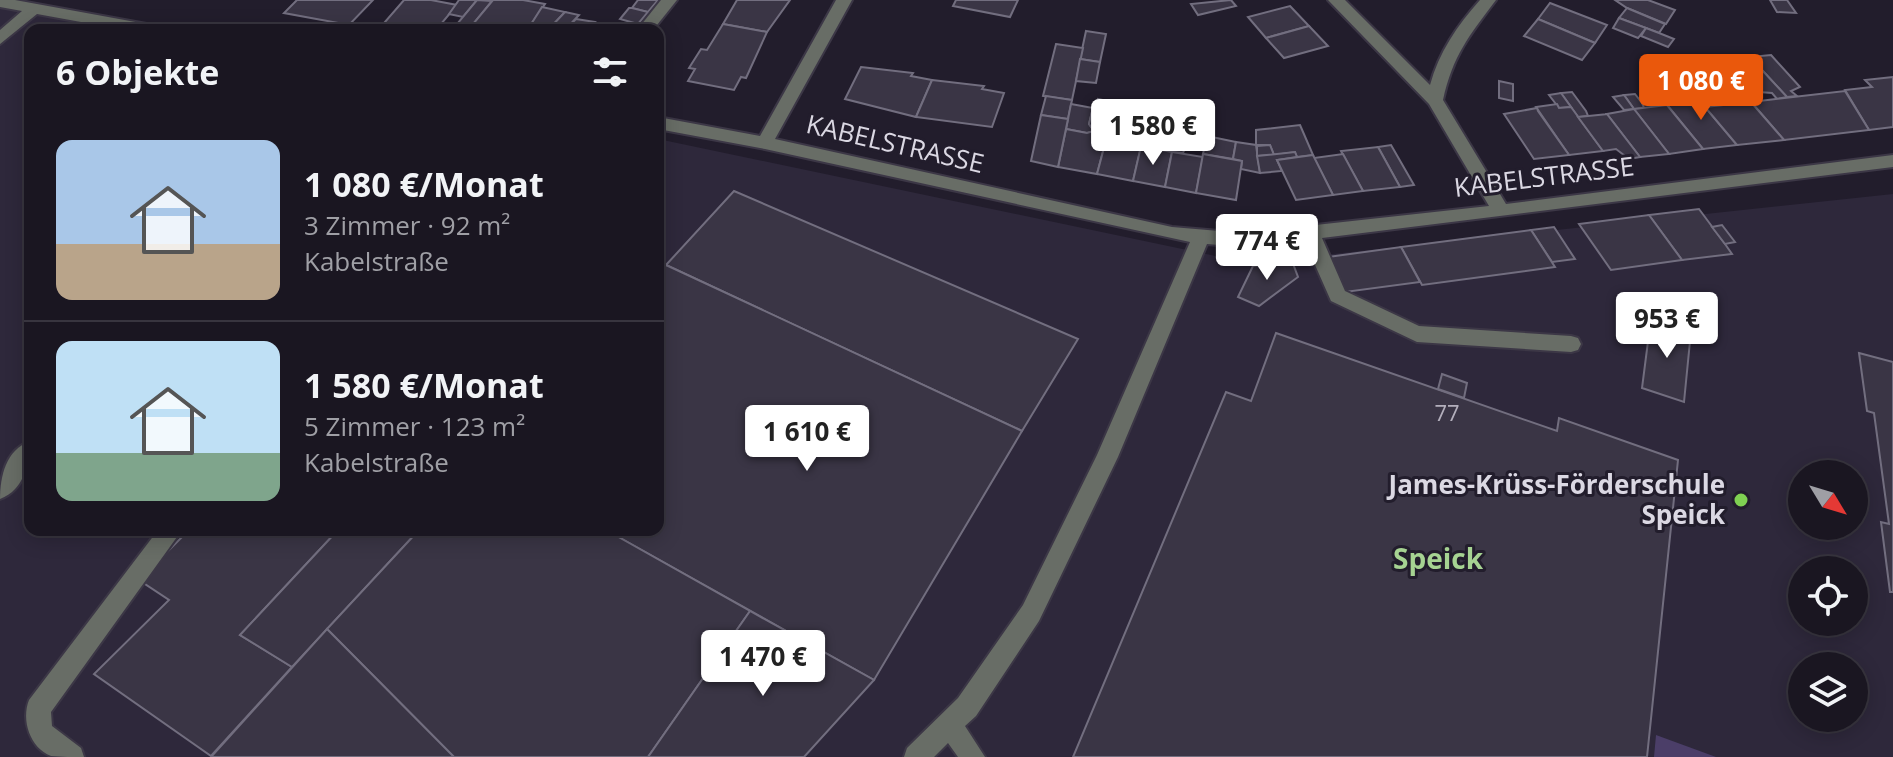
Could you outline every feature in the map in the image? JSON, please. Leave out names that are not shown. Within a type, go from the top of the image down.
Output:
[{"type":"street","points":[[650,24],[669,0]]},
{"type":"street","name":"KABELSTRASSE","points":[[765,143],[844,0]]},
{"type":"street","points":[[1336,0],[1435,100],[1501,211]]},
{"type":"street","points":[[1435,100],[1440,72],[1455,37],[1488,0]]},
{"type":"street","points":[[0,2],[120,24]]},
{"type":"street","points":[[0,39],[34,8]]},
{"type":"street","name":"KABELSTRASSE","points":[[664,124],[765,143],[1172,234],[1243,240],[1892,163]]},
{"type":"street","points":[[1310,232],[1338,296],[1417,334],[1571,344]]},
{"type":"street","points":[[916,757],[967,707],[1031,613],[1107,457],[1201,237]]},
{"type":"street","points":[[0,489],[24,458]]},
{"type":"street","points":[[72,757],[41,733],[38,709],[167,536]]},
{"type":"street","points":[[949,725],[973,757]]},
{"type":"shaded area","points":[[0,1],[111,24],[24,24],[24,536],[664,536],[664,140],[1249,263],[1893,194],[1893,757],[0,757]]},
{"type":"shaded area","points":[[1656,735],[1716,757],[1654,757]]},
{"type":"building","points":[[297,0],[373,0],[350,24],[284,13]]},
{"type":"building","points":[[404,0],[431,0],[457,5],[441,24],[383,24]]},
{"type":"building","points":[[459,0],[477,0],[463,17],[449,14]]},
{"type":"building","points":[[477,0],[492,1],[473,24],[457,24]]},
{"type":"building","points":[[493,0],[545,4],[531,24],[473,24]]},
{"type":"building","points":[[638,0],[658,0],[648,12],[632,8]]},
{"type":"building","points":[[737,0],[790,0],[767,32],[723,24]]},
{"type":"building","points":[[956,0],[1018,0],[1010,17],[953,6]]},
{"type":"building","points":[[1231,0],[1236,6],[1198,15],[1191,4]]},
{"type":"building","points":[[1615,0],[1648,0],[1675,10],[1666,24]]},
{"type":"building","points":[[1770,0],[1787,0],[1796,13],[1777,12]]},
{"type":"building","points":[[1550,3],[1607,25],[1595,43],[1538,19]]},
{"type":"building","points":[[1290,6],[1309,26],[1266,38],[1248,17]]},
{"type":"building","points":[[542,7],[565,12],[554,24],[531,24]]},
{"type":"building","points":[[629,8],[648,12],[638,24],[620,19]]},
{"type":"building","points":[[1627,8],[1665,24],[1659,33],[1619,18]]},
{"type":"building","points":[[565,12],[579,15],[571,24],[554,24]]},
{"type":"building","points":[[1619,18],[1646,28],[1638,38],[1613,28]]},
{"type":"building","points":[[576,19],[595,22],[594,24],[571,24]]},
{"type":"building","points":[[1538,19],[1595,43],[1582,60],[1524,36]]},
{"type":"building","points":[[723,24],[767,32],[746,78],[741,77],[734,90],[688,81],[695,69],[689,68],[701,49],[707,50]]},
{"type":"building","points":[[1309,26],[1328,46],[1284,58],[1266,38]]},
{"type":"building","points":[[1646,28],[1674,39],[1668,47],[1641,36]]},
{"type":"building","points":[[1086,31],[1106,34],[1100,62],[1080,59]]},
{"type":"building","points":[[1056,44],[1083,48],[1072,100],[1043,96]]},
{"type":"building","points":[[1771,55],[1800,87],[1791,91],[1797,96],[1787,97],[1750,57]]},
{"type":"building","points":[[1750,57],[1787,97],[1777,99],[1772,93],[1759,92],[1730,60]]},
{"type":"building","points":[[1080,59],[1100,62],[1096,83],[1076,81]]},
{"type":"building","points":[[861,67],[913,73],[911,76],[932,80],[916,117],[845,99]]},
{"type":"building","points":[[1893,77],[1893,127],[1869,130],[1845,90],[1872,87],[1865,80]]},
{"type":"building","points":[[932,80],[984,86],[982,89],[1004,93],[992,127],[916,117]]},
{"type":"building","points":[[1499,81],[1513,84],[1513,101],[1499,98]]},
{"type":"building","points":[[1684,87],[1698,88],[1705,107],[1737,145],[1703,149],[1667,105],[1690,102]]},
{"type":"building","points":[[1845,91],[1869,130],[1784,140],[1751,102]]},
{"type":"building","points":[[1572,92],[1588,116],[1578,117],[1561,93]]},
{"type":"building","points":[[1561,93],[1571,107],[1559,108],[1549,95]]},
{"type":"building","points":[[1635,94],[1644,108],[1634,109],[1624,95]]},
{"type":"building","points":[[1624,95],[1634,109],[1624,110],[1613,97]]},
{"type":"building","points":[[1046,96],[1072,100],[1068,119],[1041,115]]},
{"type":"building","points":[[1098,99],[1117,103],[1114,110],[1096,108]]},
{"type":"building","points":[[1751,102],[1784,140],[1737,145],[1705,107]]},
{"type":"building","points":[[1071,104],[1093,108],[1089,124],[1094,131],[1087,133],[1066,129]]},
{"type":"building","points":[[1557,104],[1559,108],[1571,107],[1603,151],[1569,155],[1536,107]]},
{"type":"building","points":[[1115,105],[1133,109],[1131,117],[1113,114]]},
{"type":"building","points":[[1667,105],[1703,149],[1669,154],[1634,109]]},
{"type":"building","points":[[1093,107],[1114,110],[1097,174],[1058,167],[1066,129],[1087,133],[1094,131],[1089,124]]},
{"type":"building","points":[[1537,108],[1569,155],[1534,159],[1504,114]]},
{"type":"building","points":[[1634,109],[1669,154],[1640,157],[1607,114]]},
{"type":"building","points":[[1113,114],[1131,117],[1127,133],[1120,133],[1119,137],[1142,143],[1133,181],[1097,174]]},
{"type":"building","points":[[1607,114],[1640,157],[1629,159],[1616,149],[1603,151],[1578,117]]},
{"type":"building","points":[[1041,115],[1068,119],[1058,167],[1031,161]]},
{"type":"building","points":[[1300,125],[1313,155],[1297,157],[1295,152],[1274,155],[1270,145],[1256,145],[1256,130]]},
{"type":"building","points":[[1162,132],[1176,134],[1172,152],[1162,149]]},
{"type":"building","points":[[1144,134],[1160,137],[1164,142],[1162,149],[1141,146]]},
{"type":"building","points":[[1176,134],[1190,137],[1183,153],[1172,152]]},
{"type":"building","points":[[1207,136],[1236,142],[1233,159],[1203,154]]},
{"type":"building","points":[[1236,142],[1256,145],[1260,173],[1241,169],[1242,161],[1233,159]]},
{"type":"building","points":[[1270,145],[1274,155],[1257,156],[1257,146]]},
{"type":"building","points":[[1391,145],[1414,185],[1400,187],[1378,147]]},
{"type":"building","points":[[1141,146],[1172,152],[1165,187],[1133,181]]},
{"type":"building","points":[[1378,147],[1400,187],[1363,191],[1341,151]]},
{"type":"building","points":[[1172,152],[1203,157],[1196,193],[1165,187]]},
{"type":"building","points":[[1295,152],[1297,157],[1277,160],[1282,171],[1260,173],[1257,156]]},
{"type":"building","points":[[1203,154],[1242,161],[1236,200],[1196,193]]},
{"type":"building","points":[[1343,154],[1363,191],[1333,195],[1314,158]]},
{"type":"building","points":[[1313,155],[1333,195],[1296,200],[1277,160]]},
{"type":"building","points":[[734,191],[1078,339],[1022,431],[666,265]]},
{"type":"building","points":[[1699,209],[1732,254],[1682,260],[1649,215]]},
{"type":"building","points":[[1649,215],[1682,260],[1611,270],[1579,224]]},
{"type":"building","points":[[1722,225],[1735,242],[1725,244],[1712,227]]},
{"type":"building","points":[[1554,227],[1575,259],[1552,262],[1531,230]]},
{"type":"building","points":[[1531,230],[1555,267],[1422,285],[1401,247]]},
{"type":"building","points":[[1401,247],[1420,282],[1345,292],[1328,257]]},
{"type":"building","points":[[1292,261],[1298,277],[1259,306],[1238,297],[1253,266]]},
{"type":"building","points":[[666,265],[1022,431],[874,680],[617,536],[664,536]]},
{"type":"building","points":[[1651,318],[1691,331],[1684,402],[1642,388]]},
{"type":"building","points":[[1276,333],[1557,431],[1559,418],[1678,460],[1647,757],[1073,757],[1226,392],[1251,401]]},
{"type":"building","points":[[1859,353],[1893,362],[1893,592],[1890,592],[1881,522],[1889,524],[1874,413],[1867,411]]},
{"type":"building","points":[[1442,374],[1467,383],[1464,398],[1438,389]]},
{"type":"building","points":[[183,536],[332,536],[240,635],[292,667],[211,756],[94,674],[169,600],[139,580]]},
{"type":"building","points":[[332,536],[413,536],[292,667],[240,635]]},
{"type":"building","points":[[413,536],[617,536],[750,611],[648,757],[454,757],[327,629]]},
{"type":"building","points":[[750,611],[874,680],[804,757],[648,757]]},
{"type":"building","points":[[327,629],[454,757],[211,757]]},
{"type":"place","name":"James-Krüss-Förderschule Speick","points":[[1741,500]]},
{"type":"district","name":"Speick","points":[[1438,559]]}]
